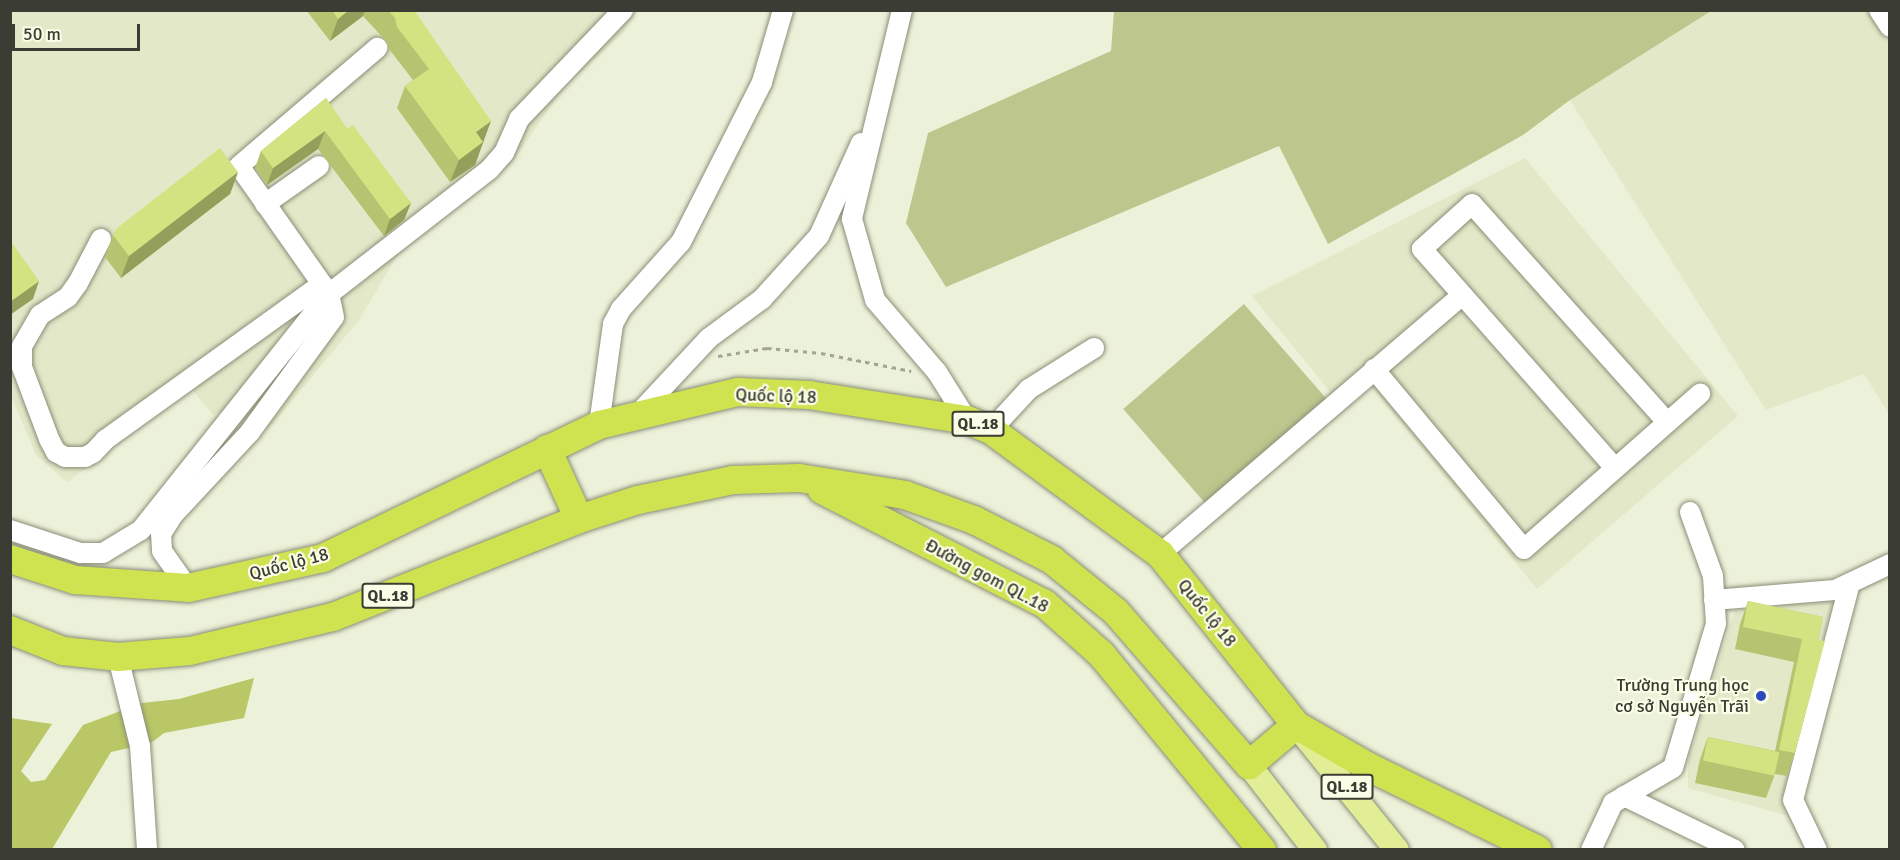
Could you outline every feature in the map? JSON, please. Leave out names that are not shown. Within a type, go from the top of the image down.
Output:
[{"type":"highway","name":"Quốc lộ 18","points":[[10,559],[75,580],[188,588],[322,558],[598,425],[640,412],[738,392],[809,395],[979,425],[1160,554],[1296,725]]},
{"type":"highway","points":[[547,449],[579,519]]},
{"type":"highway","name":"QL.18","points":[[10,630],[63,651],[118,657],[190,651],[333,618],[579,519],[692,487],[799,478],[905,495],[974,520],[1052,560],[1116,612],[1248,765]]},
{"type":"highway","name":"Đường gom QL.18","points":[[799,478],[1045,604],[1101,654],[1262,849]]},
{"type":"highway","points":[[10,646],[63,651]]},
{"type":"highway","points":[[1248,765],[1296,725],[1369,767],[1538,849]]},
{"type":"main road","name":"Quốc lộ 18","points":[[1296,725],[1397,849]]},
{"type":"main road","name":"QL.18","points":[[1248,765],[1316,849]]},
{"type":"street","points":[[101,238],[78,283],[68,297],[40,315],[22,346],[22,367],[49,439],[65,457],[85,457],[93,453],[105,440],[326,289],[489,170],[504,153],[519,119],[623,10]]},
{"type":"street","points":[[598,425],[613,324],[621,309],[681,243],[762,82],[783,10]]},
{"type":"street","points":[[902,10],[875,114],[852,219],[875,300],[979,425],[1029,389],[1094,348]]},
{"type":"street","points":[[1880,10],[1890,27]]},
{"type":"street","points":[[188,588],[162,551],[161,534],[250,432],[334,317],[326,289],[239,169],[241,163],[377,48]]},
{"type":"street","points":[[640,412],[709,338],[762,299],[819,236],[875,114]]},
{"type":"street","points":[[265,204],[319,165]]},
{"type":"street","points":[[1615,468],[1461,297],[1422,249],[1472,204],[1667,422]]},
{"type":"street","points":[[10,530],[80,553],[103,553],[123,544],[141,530],[326,289]]},
{"type":"street","points":[[1160,554],[1461,297]]},
{"type":"street","points":[[1374,369],[1524,549],[1700,394]]},
{"type":"street","points":[[1591,849],[1613,803],[1673,768],[1716,624],[1713,576],[1690,512]]},
{"type":"street","points":[[1714,600],[1835,590],[1890,564]]},
{"type":"street","points":[[1817,849],[1793,800],[1850,583]]},
{"type":"street","points":[[118,657],[140,746],[147,849]]},
{"type":"street","points":[[1624,796],[1735,849]]},
{"type":"path","points":[[710,357],[767,348],[821,353],[911,371]]},
{"type":"shaded area","points":[[1114,10],[1711,11],[1570,100],[1523,135],[1328,244],[1279,146],[946,287],[906,223],[928,133],[1111,51]]},
{"type":"shaded area","points":[[10,11],[637,11],[624,32],[565,86],[510,165],[404,244],[359,320],[268,430],[234,404],[213,415],[192,389],[67,482],[36,455],[11,396]]},
{"type":"shaded area","points":[[1711,11],[1889,11],[1889,414],[1864,374],[1766,410],[1570,100]]},
{"type":"shaded area","points":[[1525,158],[1738,416],[1537,589],[1371,386],[1345,410],[1252,296]]},
{"type":"shaded area","points":[[1244,304],[1326,398],[1205,503],[1123,409]]},
{"type":"shaded area","name":"Trường Trung học cơ sở Nguyễn Trãi","points":[[1830,598],[1834,607],[1789,816],[1688,788],[1688,761],[1735,610]]},
{"type":"shaded area","points":[[254,678],[244,718],[164,733],[151,743],[111,752],[52,849],[11,850],[11,718],[52,724],[21,771],[31,782],[45,780],[83,725],[142,703],[179,699]]},
{"type":"building","points":[[332,10],[349,10],[338,19]]},
{"type":"building","points":[[388,10],[414,10],[491,121],[476,132],[483,142],[459,160],[405,86],[429,69],[397,27],[395,18]]},
{"type":"building","points":[[326,98],[347,129],[353,125],[411,203],[390,219],[325,131],[273,168],[261,151]]},
{"type":"building","points":[[220,148],[238,172],[129,256],[113,235],[117,228]]},
{"type":"building","points":[[10,240],[39,281],[11,301],[10,300]]},
{"type":"building","points":[[1748,601],[1823,617],[1818,640],[1825,641],[1795,753],[1779,750],[1802,639],[1743,627]]},
{"type":"building","points":[[1708,737],[1779,752],[1774,776],[1703,760]]},
{"type":"place","name":"Trường Trung học cơ sở Nguyễn Trãi","points":[[1761,696]]}]
